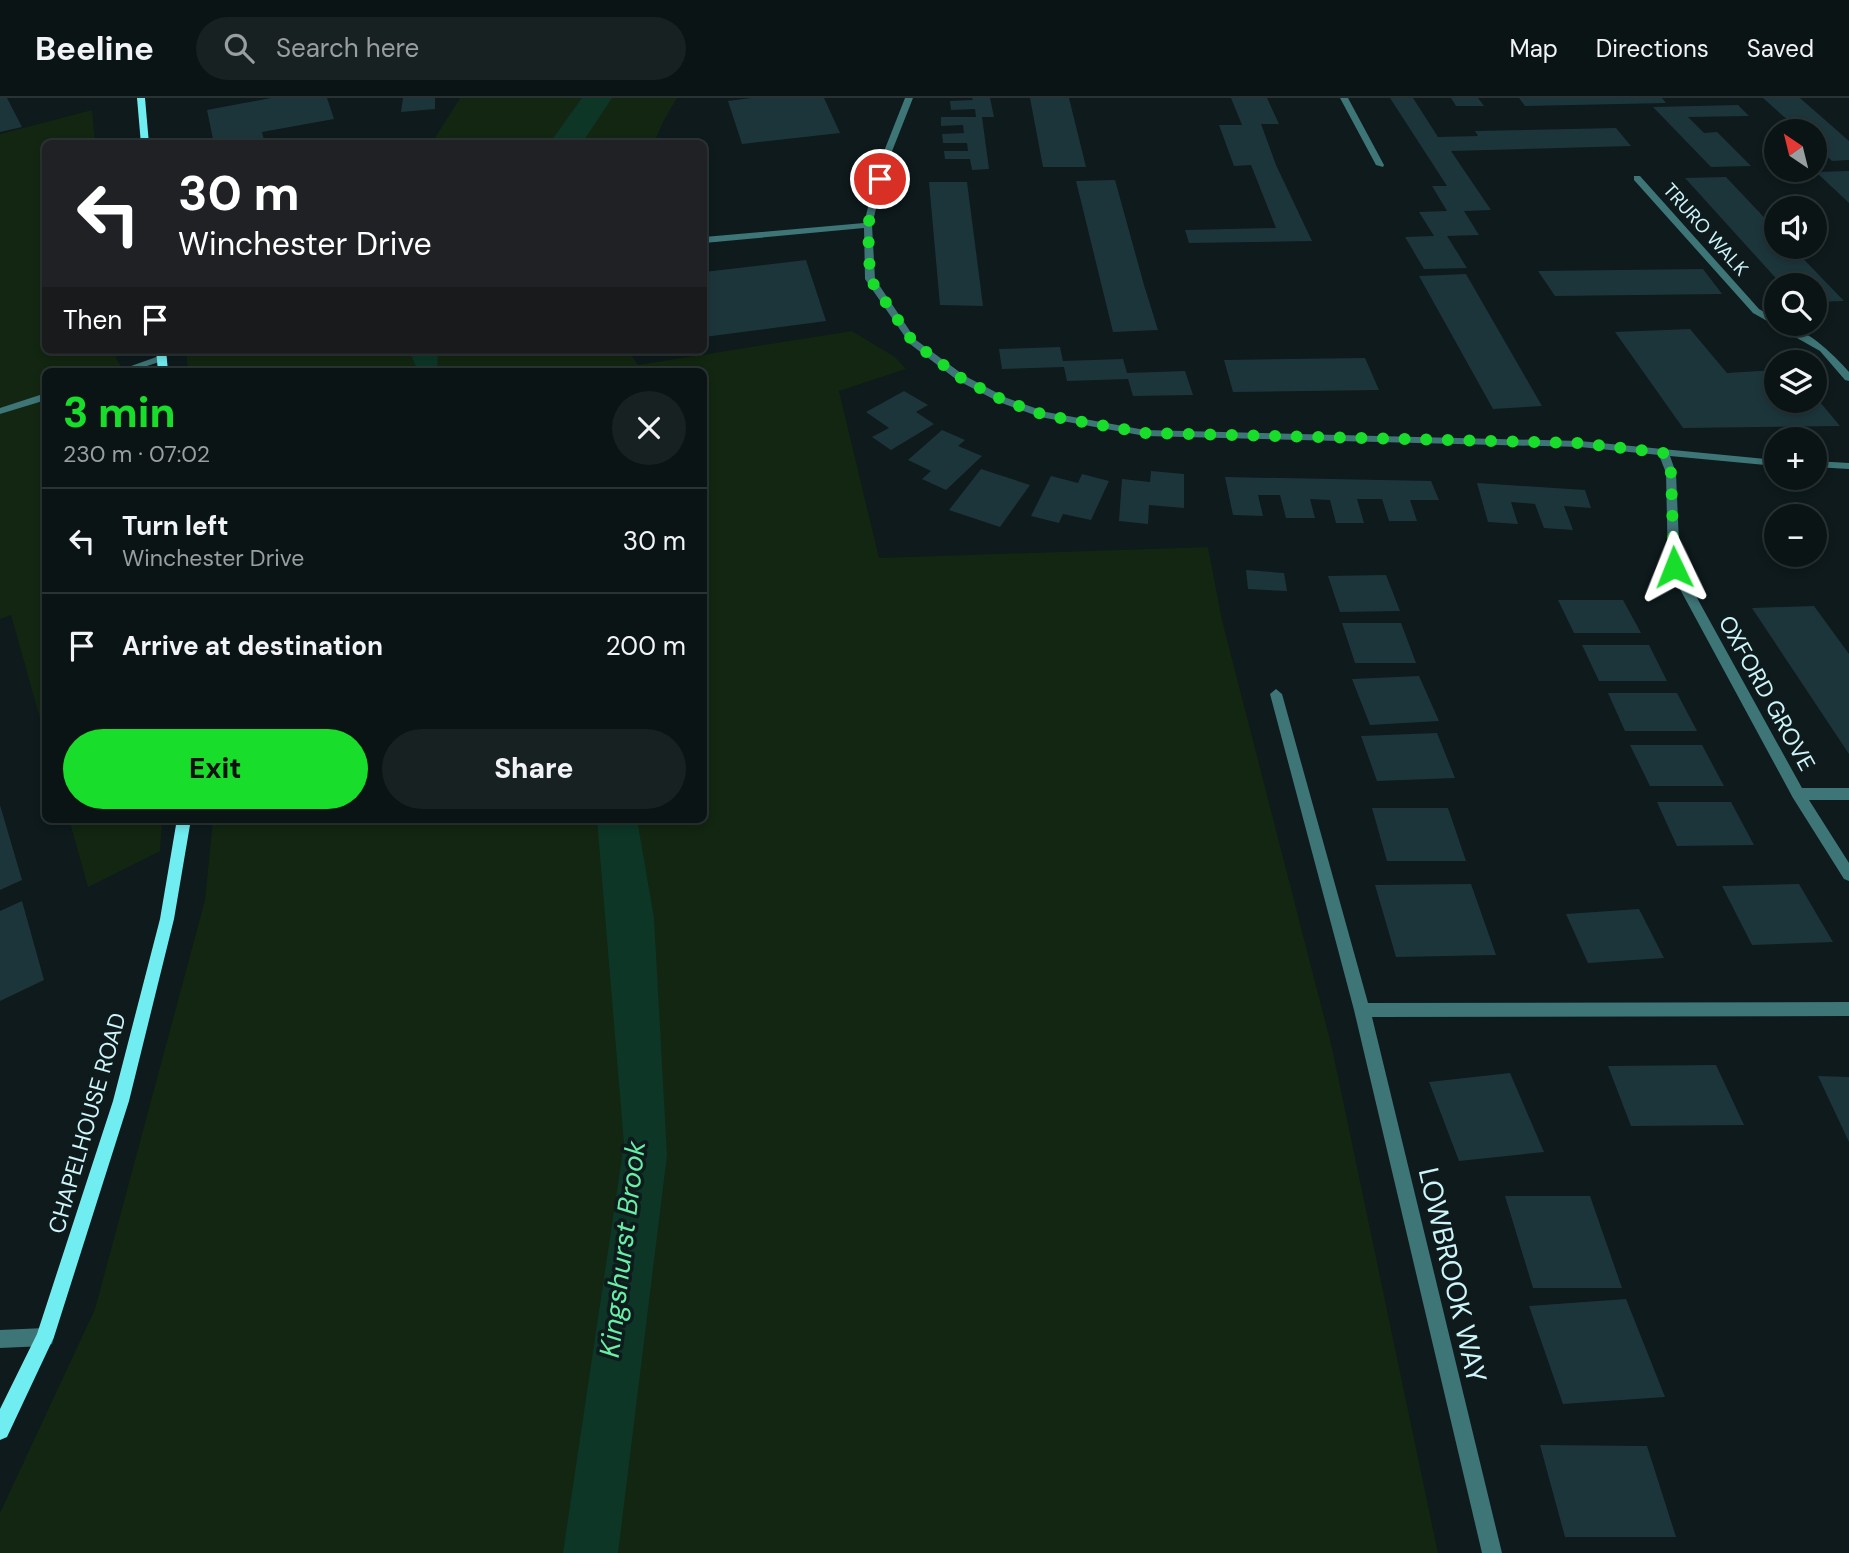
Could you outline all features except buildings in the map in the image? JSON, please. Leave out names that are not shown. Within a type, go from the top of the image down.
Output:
[{"type":"street","points":[[141,98],[145,140]]},
{"type":"street","points":[[909,98],[883,164],[868,225],[870,279],[913,342],[961,378],[1003,400],[1044,415],[1145,433],[1580,443],[1764,462]]},
{"type":"street","points":[[1344,98],[1380,165]]},
{"type":"street","name":"TRURO WALK","points":[[1637,178],[1756,311],[1822,349],[1849,378]]},
{"type":"street","points":[[707,240],[868,225]]},
{"type":"street","points":[[129,368],[162,354]]},
{"type":"street","points":[[0,411],[42,397]]},
{"type":"street","name":"OXFORD GROVE","points":[[1664,453],[1671,473],[1674,567],[1798,794],[1849,875]]},
{"type":"street","points":[[1827,465],[1849,466]]},
{"type":"street","name":"LOWBROOK WAY","points":[[1276,694],[1362,1010],[1492,1553]]},
{"type":"street","name":"OXFORD GROVE","points":[[1798,794],[1849,794]]},
{"type":"street","name":"CHAPELHOUSE ROAD","points":[[0,1430],[45,1337],[121,1101],[166,919],[183,823]]},
{"type":"street","points":[[1362,1010],[1849,1009]]},
{"type":"street","points":[[0,1339],[45,1337]]},
{"type":"shaded area","points":[[460,98],[677,98],[655,140],[434,140]]},
{"type":"shaded area","points":[[92,110],[95,140],[42,140],[42,354],[116,354],[122,368],[42,368],[42,725],[11,615],[0,619],[0,134]]},
{"type":"shaded area","points":[[852,331],[895,357],[906,369],[839,391],[879,558],[1208,547],[1222,620],[1332,1048],[1438,1553],[0,1553],[0,1513],[95,1309],[205,900],[213,823],[707,823],[707,368],[188,368],[186,354],[631,354],[638,365]]},
{"type":"shaded area","points":[[70,823],[162,823],[160,851],[88,887]]},
{"type":"water","points":[[586,98],[612,98],[584,140],[555,140]]},
{"type":"water","points":[[411,354],[438,354],[437,368],[417,368]]},
{"type":"water","points":[[597,823],[638,823],[654,918],[667,1155],[618,1553],[563,1553],[624,1144]]},
{"type":"waterway","name":"Kingshurst Brook","points":[[556,140],[586,98]]},
{"type":"route","points":[[880,179],[868,225],[870,279],[913,342],[961,378],[1003,400],[1044,415],[1145,433],[1580,443],[1664,453],[1671,473],[1674,567]]}]
